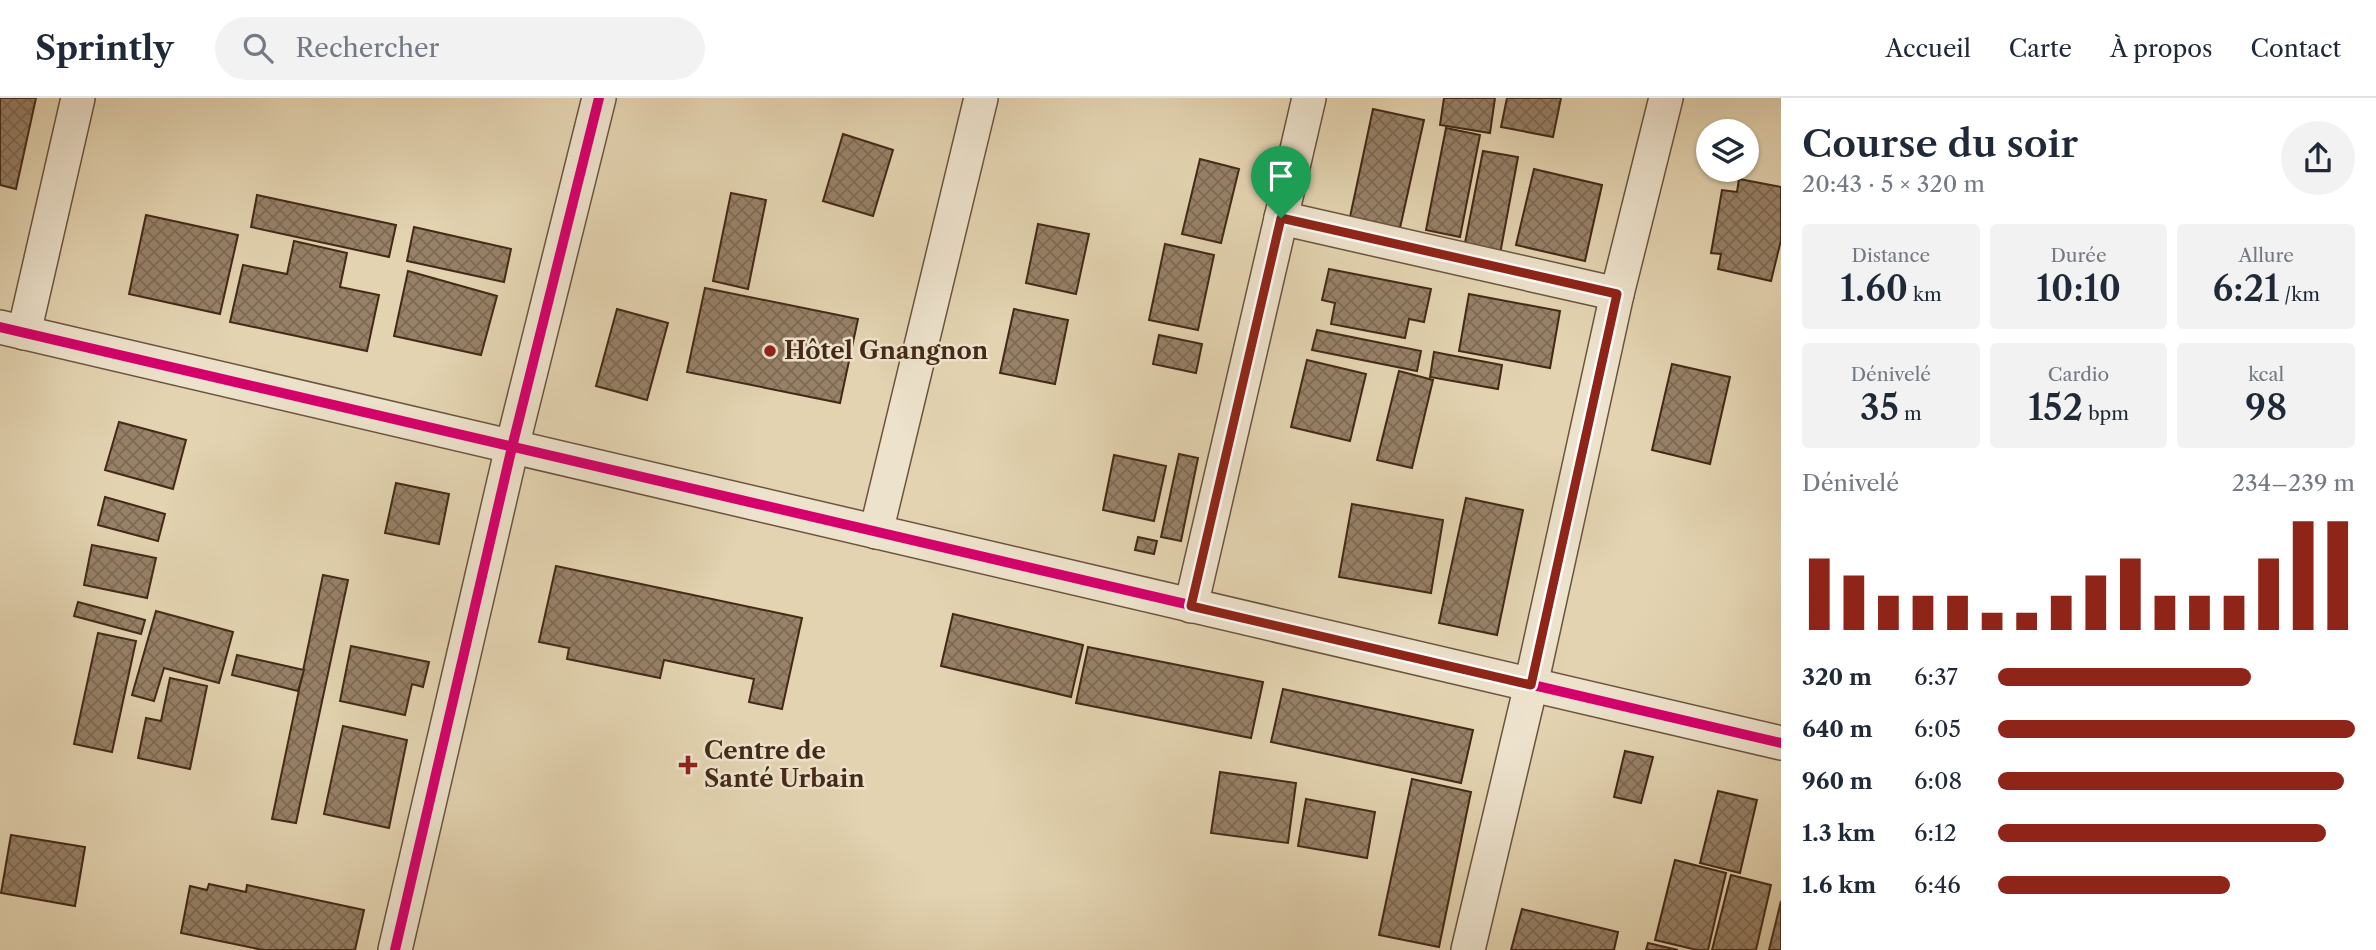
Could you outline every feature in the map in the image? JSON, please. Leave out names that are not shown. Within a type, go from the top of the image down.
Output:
[{"type":"street","points":[[78,98],[12,330],[1781,743]]},
{"type":"street","points":[[395,950],[512,447],[599,98]]},
{"type":"street","points":[[876,532],[981,98]]},
{"type":"street","points":[[1191,606],[1309,98]]},
{"type":"street","points":[[1468,950],[1531,685],[1617,294],[1666,98]]},
{"type":"street","points":[[1281,218],[1617,294]]},
{"type":"building","points":[[0,98],[36,98],[16,189],[0,185]]},
{"type":"building","points":[[1444,98],[1495,98],[1490,133],[1440,125]]},
{"type":"building","points":[[1507,98],[1561,98],[1553,137],[1501,127]]},
{"type":"building","points":[[1373,109],[1424,120],[1400,228],[1350,217]]},
{"type":"building","points":[[1446,128],[1480,135],[1460,237],[1426,230]]},
{"type":"building","points":[[843,134],[893,150],[873,216],[823,201]]},
{"type":"building","points":[[1483,151],[1518,157],[1500,254],[1464,248]]},
{"type":"building","points":[[1200,159],[1239,169],[1221,243],[1182,234]]},
{"type":"building","points":[[1534,169],[1602,185],[1585,261],[1516,245]]},
{"type":"building","points":[[1739,182],[1781,187],[1781,240],[1771,281],[1718,269],[1721,254],[1711,253],[1722,190],[1737,192]]},
{"type":"building","points":[[731,193],[766,200],[748,289],[713,281]]},
{"type":"building","points":[[257,195],[396,225],[389,257],[251,227]]},
{"type":"building","points":[[146,215],[238,235],[220,314],[129,294]]},
{"type":"building","points":[[1038,224],[1089,234],[1076,294],[1026,283]]},
{"type":"building","points":[[414,227],[511,249],[504,282],[407,261]]},
{"type":"building","points":[[294,241],[347,253],[340,287],[379,295],[367,351],[230,322],[243,265],[287,274]]},
{"type":"building","points":[[1165,244],[1214,255],[1198,330],[1149,320]]},
{"type":"building","points":[[1329,269],[1431,289],[1424,322],[1409,319],[1405,338],[1331,324],[1335,303],[1322,300]]},
{"type":"building","points":[[408,271],[497,296],[481,355],[394,336]]},
{"type":"building","points":[[705,288],[858,319],[840,403],[687,372]]},
{"type":"building","points":[[1469,294],[1560,311],[1550,368],[1459,351]]},
{"type":"building","points":[[617,309],[668,323],[647,400],[596,386]]},
{"type":"building","points":[[1014,309],[1068,320],[1055,384],[1000,373]]},
{"type":"building","points":[[1317,330],[1421,351],[1417,371],[1312,350]]},
{"type":"building","points":[[1159,335],[1202,344],[1196,373],[1153,364]]},
{"type":"building","points":[[1434,352],[1502,365],[1498,389],[1430,377]]},
{"type":"building","points":[[1307,360],[1366,374],[1350,441],[1291,427]]},
{"type":"building","points":[[1672,364],[1730,377],[1710,464],[1652,450]]},
{"type":"building","points":[[1399,371],[1433,380],[1412,468],[1377,460]]},
{"type":"building","points":[[119,422],[186,440],[173,489],[105,470]]},
{"type":"building","points":[[1179,454],[1198,458],[1181,541],[1161,537]]},
{"type":"building","points":[[1114,455],[1166,466],[1154,521],[1103,510]]},
{"type":"building","points":[[396,483],[449,494],[439,544],[385,533]]},
{"type":"building","points":[[105,497],[165,514],[158,541],[98,525]]},
{"type":"building","points":[[1466,498],[1523,510],[1497,635],[1439,623]]},
{"type":"building","points":[[1352,504],[1443,520],[1431,593],[1339,577]]},
{"type":"building","points":[[1138,537],[1157,541],[1154,554],[1135,550]]},
{"type":"building","points":[[92,545],[156,558],[147,598],[84,585]]},
{"type":"building","points":[[556,566],[802,618],[782,709],[749,702],[754,679],[664,660],[660,678],[567,659],[569,648],[539,642]]},
{"type":"building","points":[[323,575],[348,580],[296,823],[272,819]]},
{"type":"building","points":[[78,602],[145,620],[141,634],[74,616]]},
{"type":"building","points":[[156,611],[233,632],[219,683],[164,668],[154,701],[132,695]]},
{"type":"building","points":[[953,614],[1083,645],[1071,697],[941,666]]},
{"type":"building","points":[[98,633],[136,641],[112,752],[74,744]]},
{"type":"building","points":[[351,646],[429,662],[423,687],[412,684],[405,715],[340,701]]},
{"type":"building","points":[[1088,647],[1263,682],[1251,738],[1076,703]]},
{"type":"building","points":[[237,655],[304,670],[298,691],[232,675]]},
{"type":"building","points":[[170,678],[207,686],[190,769],[138,758],[146,718],[161,721]]},
{"type":"building","points":[[1283,689],[1473,730],[1461,783],[1271,742]]},
{"type":"building","points":[[343,726],[407,740],[389,828],[324,814]]},
{"type":"building","points":[[1625,751],[1653,757],[1641,803],[1614,797]]},
{"type":"building","points":[[1220,772],[1296,783],[1288,843],[1211,833]]},
{"type":"building","points":[[1412,779],[1471,792],[1439,947],[1379,935]]},
{"type":"building","points":[[1718,791],[1757,800],[1740,873],[1700,863]]},
{"type":"building","points":[[1306,799],[1375,812],[1367,858],[1298,846]]},
{"type":"building","points":[[11,835],[85,847],[75,906],[1,893]]},
{"type":"building","points":[[1675,860],[1726,873],[1708,950],[1655,940]]},
{"type":"building","points":[[1731,875],[1771,885],[1756,950],[1712,950]]},
{"type":"building","points":[[209,884],[246,892],[247,885],[364,910],[355,950],[263,950],[181,933],[190,886],[207,890]]},
{"type":"building","points":[[1781,901],[1781,950],[1769,950]]},
{"type":"building","points":[[1522,909],[1618,932],[1614,950],[1511,950]]},
{"type":"building","points":[[1648,943],[1678,950],[1646,950]]},
{"type":"cycle path","points":[[395,950],[512,447],[599,98]]},
{"type":"cycle path","points":[[0,327],[1781,743]]},
{"type":"place","name":"Hôtel Gnangnon","points":[[770,351]]},
{"type":"place","name":"Centre de Santé Urbain","points":[[688,765]]},
{"type":"route","points":[[1281,218],[1617,294],[1531,685],[1191,606],[1281,218]]}]
